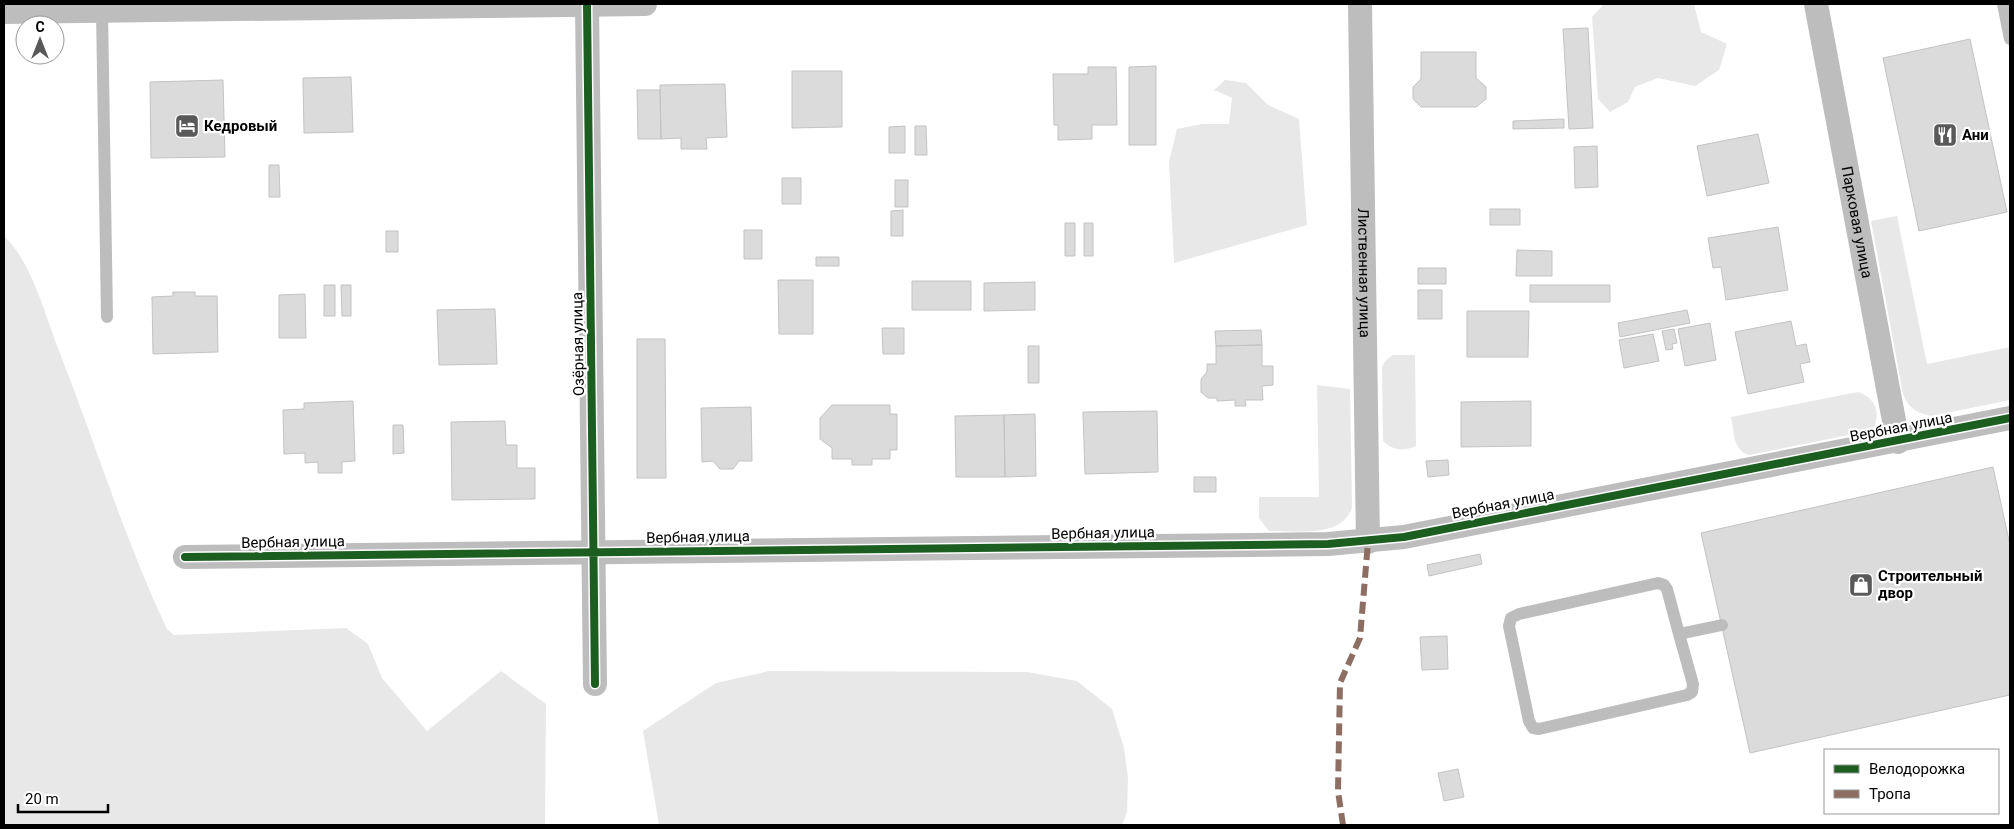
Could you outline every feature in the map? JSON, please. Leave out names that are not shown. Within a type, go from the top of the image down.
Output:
[{"type":"street","name":"Озёрная улица","points":[[587,4],[595,552],[595,684]]},
{"type":"street","points":[[4,12],[645,4]]},
{"type":"street","name":"Лиственная улица","points":[[1360,4],[1368,542]]},
{"type":"street","name":"Парковая улица","points":[[1816,4],[1898,442]]},
{"type":"street","name":"Вербная улица","points":[[184,557],[1368,542],[1404,537],[1898,442],[2010,418]]},
{"type":"lane","points":[[2004,4],[2010,38]]},
{"type":"lane","points":[[102,11],[107,317]]},
{"type":"lane","points":[[1658,583],[1664,585],[1667,589],[1679,634],[1693,684],[1692,692],[1539,729],[1533,728],[1529,721],[1509,626],[1511,618],[1519,614],[1658,583]]},
{"type":"lane","points":[[1679,634],[1722,625]]},
{"type":"shaded area","points":[[1604,4],[1694,4],[1701,32],[1727,44],[1719,70],[1695,86],[1658,78],[1635,87],[1628,102],[1610,112],[1598,99],[1592,17]]},
{"type":"shaded area","points":[[1225,80],[1246,83],[1268,105],[1299,119],[1307,225],[1174,263],[1169,162],[1177,129],[1202,124],[1229,124],[1232,98],[1214,90]]},
{"type":"shaded area","points":[[1897,216],[1927,364],[2010,347],[2010,400],[1932,416],[1918,412],[1908,403],[1903,394],[1871,221]]},
{"type":"shaded area","points":[[4,236],[14,247],[30,273],[123,525],[167,629],[174,635],[346,628],[368,644],[382,678],[427,731],[501,671],[546,704],[545,825],[4,825]]},
{"type":"shaded area","points":[[1393,355],[1415,355],[1416,446],[1407,449],[1391,447],[1383,441],[1382,367],[1385,361]]},
{"type":"shaded area","points":[[1317,385],[1350,389],[1352,507],[1347,517],[1339,524],[1329,528],[1317,531],[1269,531],[1259,518],[1259,497],[1319,497]]},
{"type":"shaded area","points":[[1858,392],[1873,402],[1877,412],[1873,430],[1749,455],[1744,453],[1737,445],[1731,417]]},
{"type":"shaded area","points":[[769,671],[1027,672],[1077,681],[1112,709],[1124,748],[1128,778],[1127,812],[1122,825],[659,825],[643,731],[716,683]]},
{"type":"building","points":[[1588,28],[1593,128],[1569,129],[1563,29]]},
{"type":"building","name":"Ани","points":[[1970,39],[2007,212],[1919,231],[1883,58]]},
{"type":"building","points":[[1421,52],[1476,52],[1476,78],[1486,87],[1486,99],[1476,107],[1421,107],[1413,99],[1413,87],[1421,79]]},
{"type":"building","points":[[1156,66],[1156,145],[1129,145],[1129,67]]},
{"type":"building","points":[[1088,67],[1116,67],[1117,125],[1092,125],[1092,139],[1058,140],[1058,125],[1054,125],[1053,74],[1088,74]]},
{"type":"building","points":[[792,71],[842,71],[842,127],[792,128]]},
{"type":"building","points":[[351,77],[353,132],[304,133],[303,78]]},
{"type":"building","points":[[223,80],[225,157],[151,158],[150,82]]},
{"type":"building","points":[[725,84],[727,137],[706,138],[707,149],[681,149],[681,138],[661,139],[660,85]]},
{"type":"building","points":[[637,90],[660,90],[661,139],[638,139]]},
{"type":"building","points":[[1564,119],[1564,128],[1513,129],[1513,121]]},
{"type":"building","points":[[905,126],[905,153],[889,153],[889,127]]},
{"type":"building","points":[[915,126],[926,126],[927,155],[915,155]]},
{"type":"building","points":[[1758,134],[1769,183],[1707,196],[1697,146]]},
{"type":"building","points":[[1597,146],[1598,187],[1575,188],[1574,147]]},
{"type":"building","points":[[269,165],[279,165],[280,197],[269,197]]},
{"type":"building","points":[[782,178],[801,178],[801,204],[782,204]]},
{"type":"building","points":[[895,180],[908,180],[908,207],[895,207]]},
{"type":"building","points":[[1490,209],[1520,209],[1520,225],[1490,225]]},
{"type":"building","points":[[903,210],[903,236],[891,236],[891,211]]},
{"type":"building","points":[[1065,223],[1075,223],[1075,256],[1065,256]]},
{"type":"building","points":[[1084,223],[1093,223],[1093,256],[1084,256]]},
{"type":"building","points":[[1778,227],[1788,290],[1726,300],[1721,267],[1713,268],[1708,238]]},
{"type":"building","points":[[744,230],[762,230],[762,259],[744,259]]},
{"type":"building","points":[[386,231],[398,231],[398,252],[386,252]]},
{"type":"building","points":[[1517,250],[1552,251],[1552,276],[1516,276]]},
{"type":"building","points":[[816,257],[839,257],[839,266],[816,266]]},
{"type":"building","points":[[1418,268],[1446,268],[1446,284],[1418,284]]},
{"type":"building","points":[[778,280],[813,280],[813,334],[779,334]]},
{"type":"building","points":[[912,281],[971,281],[971,310],[912,310]]},
{"type":"building","points":[[1035,282],[1035,310],[984,311],[984,283]]},
{"type":"building","points":[[324,285],[335,285],[335,316],[324,316]]},
{"type":"building","points":[[341,285],[351,285],[351,316],[342,316]]},
{"type":"building","points":[[1530,285],[1610,285],[1610,302],[1530,302]]},
{"type":"building","points":[[1418,290],[1442,290],[1442,319],[1418,319]]},
{"type":"building","points":[[173,292],[195,292],[195,296],[217,296],[218,352],[153,354],[152,297],[173,296]]},
{"type":"building","points":[[305,294],[306,338],[279,338],[279,295]]},
{"type":"building","points":[[495,309],[497,364],[439,365],[437,310]]},
{"type":"building","points":[[1687,310],[1690,323],[1620,337],[1618,323]]},
{"type":"building","points":[[1467,311],[1529,311],[1528,357],[1467,357]]},
{"type":"building","points":[[1791,321],[1796,346],[1806,344],[1810,362],[1800,364],[1804,382],[1748,394],[1735,332]]},
{"type":"building","points":[[1710,323],[1716,360],[1685,366],[1678,329]]},
{"type":"building","points":[[882,328],[904,328],[904,354],[883,354]]},
{"type":"building","points":[[1674,329],[1677,343],[1672,344],[1673,349],[1666,350],[1662,331]]},
{"type":"building","points":[[1261,330],[1262,345],[1216,346],[1215,331]]},
{"type":"building","points":[[1653,334],[1659,361],[1624,368],[1619,340]]},
{"type":"building","points":[[637,339],[665,339],[666,478],[637,478]]},
{"type":"building","points":[[1262,345],[1262,366],[1273,366],[1273,385],[1262,386],[1263,400],[1245,400],[1246,406],[1235,406],[1235,400],[1217,401],[1217,398],[1208,398],[1201,392],[1201,379],[1207,372],[1207,364],[1216,364],[1216,346]]},
{"type":"building","points":[[1028,346],[1039,346],[1039,383],[1028,383]]},
{"type":"building","points":[[353,401],[355,461],[342,462],[342,473],[318,473],[318,462],[305,463],[305,453],[284,454],[283,410],[304,409],[304,403]]},
{"type":"building","points":[[1531,401],[1531,446],[1461,447],[1461,402]]},
{"type":"building","points":[[832,405],[890,405],[890,414],[897,414],[897,450],[890,450],[890,459],[872,459],[872,465],[852,465],[852,459],[832,459],[832,448],[820,439],[820,418]]},
{"type":"building","points":[[751,407],[752,461],[739,461],[733,469],[720,469],[713,461],[702,462],[701,408]]},
{"type":"building","points":[[1157,411],[1158,472],[1085,474],[1083,412]]},
{"type":"building","points":[[1035,414],[1036,476],[1005,477],[1004,415]]},
{"type":"building","points":[[1004,415],[1005,477],[956,477],[955,416]]},
{"type":"building","points":[[505,421],[506,445],[517,445],[517,468],[535,468],[535,499],[452,500],[451,422]]},
{"type":"building","points":[[393,425],[403,425],[404,453],[393,454]]},
{"type":"building","points":[[1448,460],[1449,475],[1428,477],[1426,461]]},
{"type":"building","name":"Строительный двор","points":[[1993,467],[2010,545],[2010,695],[1750,753],[1701,533]]},
{"type":"building","points":[[1194,477],[1216,477],[1216,492],[1194,492]]},
{"type":"building","points":[[1480,554],[1482,564],[1429,576],[1427,565]]},
{"type":"building","points":[[1447,636],[1448,669],[1422,670],[1420,637]]},
{"type":"building","points":[[1458,769],[1464,797],[1444,801],[1438,773]]},
{"type":"marked path","points":[[1343,825],[1338,791],[1340,683],[1360,638],[1368,542]]},
{"type":"cycle path","points":[[587,4],[595,684]]},
{"type":"cycle path","points":[[185,557],[1328,544],[1404,537],[2010,418]]},
{"type":"place","name":"Кедровый","points":[[187,126]]},
{"type":"place","name":"Ани","points":[[1945,135]]},
{"type":"place","name":"Строительный двор","points":[[1861,585]]}]
